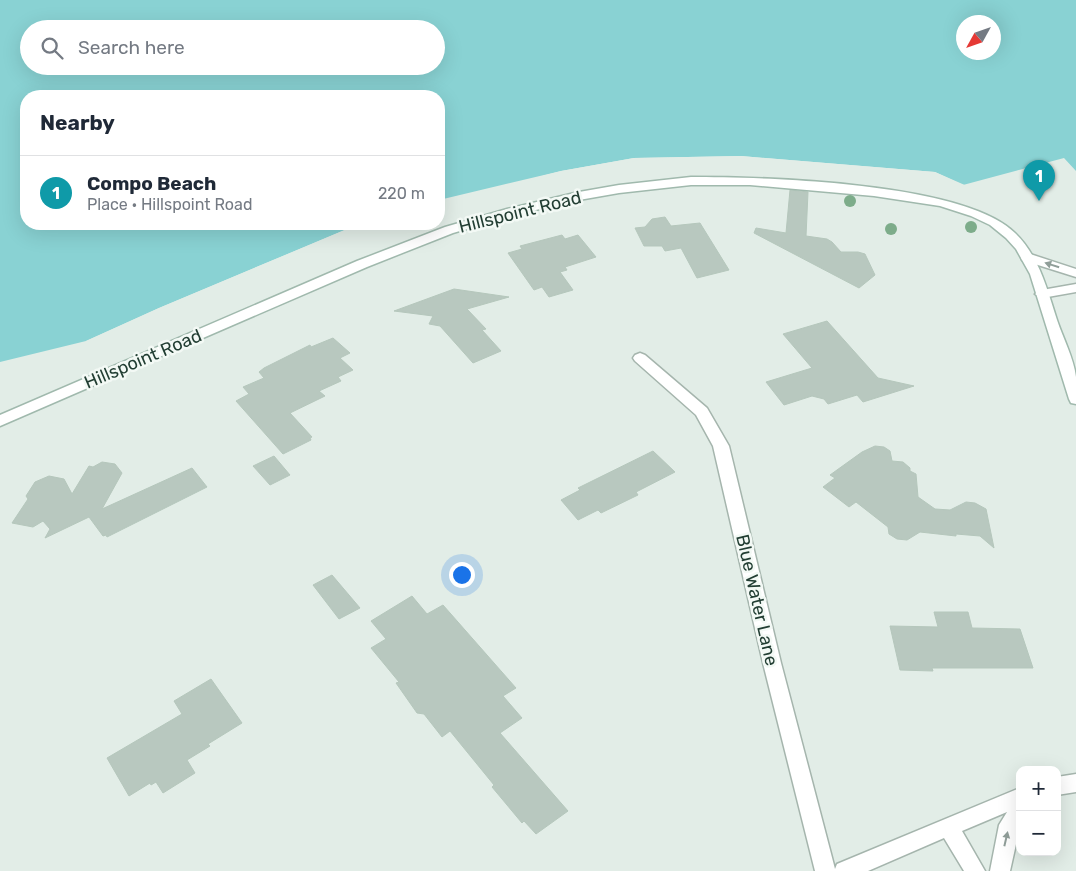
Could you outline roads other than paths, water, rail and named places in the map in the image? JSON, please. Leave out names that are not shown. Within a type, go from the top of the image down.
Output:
[{"type":"street","name":"Hillspoint Road","points":[[0,421],[406,245],[480,220],[619,189],[691,181],[750,181],[913,197],[956,206],[994,222],[1010,235],[1027,257],[1036,274],[1076,399]]},
{"type":"street","points":[[1027,257],[1076,273]]},
{"type":"street","points":[[1042,294],[1076,288]]},
{"type":"street","name":"Blue Water Lane","points":[[640,358],[663,376],[702,412],[721,446],[772,663],[825,871]]},
{"type":"street","points":[[1061,785],[1076,783]]},
{"type":"street","points":[[844,871],[1016,799]]},
{"type":"street","points":[[1000,871],[1009,826],[1019,811]]},
{"type":"street","points":[[948,826],[975,871]]},
{"type":"water","points":[[0,0],[1076,0],[1076,171],[1064,158],[963,185],[935,172],[741,156],[634,158],[561,171],[445,199],[445,90],[20,90],[20,230],[345,230],[159,308],[86,341],[0,362]]},
{"type":"place","name":"Compo Beach","points":[[1039,201]]}]
